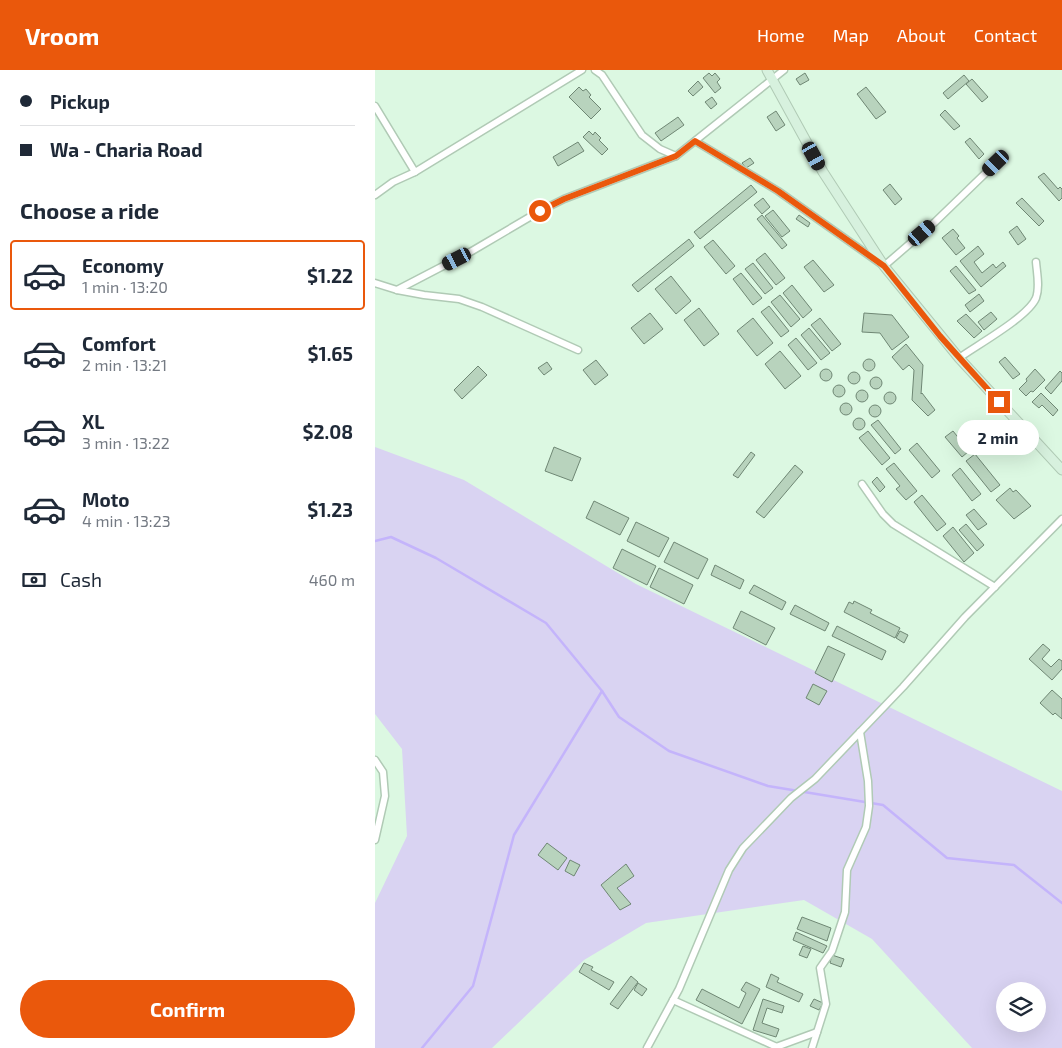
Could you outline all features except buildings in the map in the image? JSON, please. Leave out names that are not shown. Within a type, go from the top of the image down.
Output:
[{"type":"street","points":[[375,195],[393,182],[415,172],[582,70]]},
{"type":"street","points":[[595,70],[602,75],[642,135],[660,149],[676,156]]},
{"type":"street","points":[[767,70],[823,172],[884,266],[959,358],[1062,470]]},
{"type":"street","points":[[397,290],[472,251],[564,199],[676,156],[783,70]]},
{"type":"street","points":[[375,106],[415,172]]},
{"type":"street","points":[[695,141],[778,191],[884,266]]},
{"type":"street","points":[[884,266],[935,222],[996,163]]},
{"type":"street","points":[[959,358],[1029,308],[1035,300],[1038,291],[1037,262]]},
{"type":"street","points":[[375,284],[397,290],[475,304],[578,350]]},
{"type":"street","points":[[861,484],[883,514],[893,524],[995,587]]},
{"type":"street","points":[[647,1048],[673,1000],[729,870],[743,848],[791,798],[815,780],[953,631],[1062,520]]},
{"type":"street","points":[[812,1048],[826,1004],[820,968],[832,951],[845,912],[847,870],[866,827],[869,806],[868,781],[860,732]]},
{"type":"street","points":[[375,760],[383,772],[385,796],[375,840]]},
{"type":"street","points":[[673,1000],[778,1048],[817,1032]]},
{"type":"shaded area","points":[[375,447],[464,480],[636,584],[1062,791],[1062,1048],[972,1048],[872,939],[804,900],[646,923],[584,960],[492,1048],[375,1048],[375,903],[407,836],[402,749],[375,714]]},
{"type":"waterway","points":[[375,541],[391,537],[436,558],[546,623],[602,691],[619,717],[669,751],[768,786],[883,805],[947,858],[1014,865],[1062,903]]},
{"type":"waterway","points":[[422,1048],[473,986],[514,835],[602,691]]},
{"type":"route","points":[[540,211],[564,199],[676,156],[695,141],[778,191],[884,266],[940,336],[999,402]]}]
